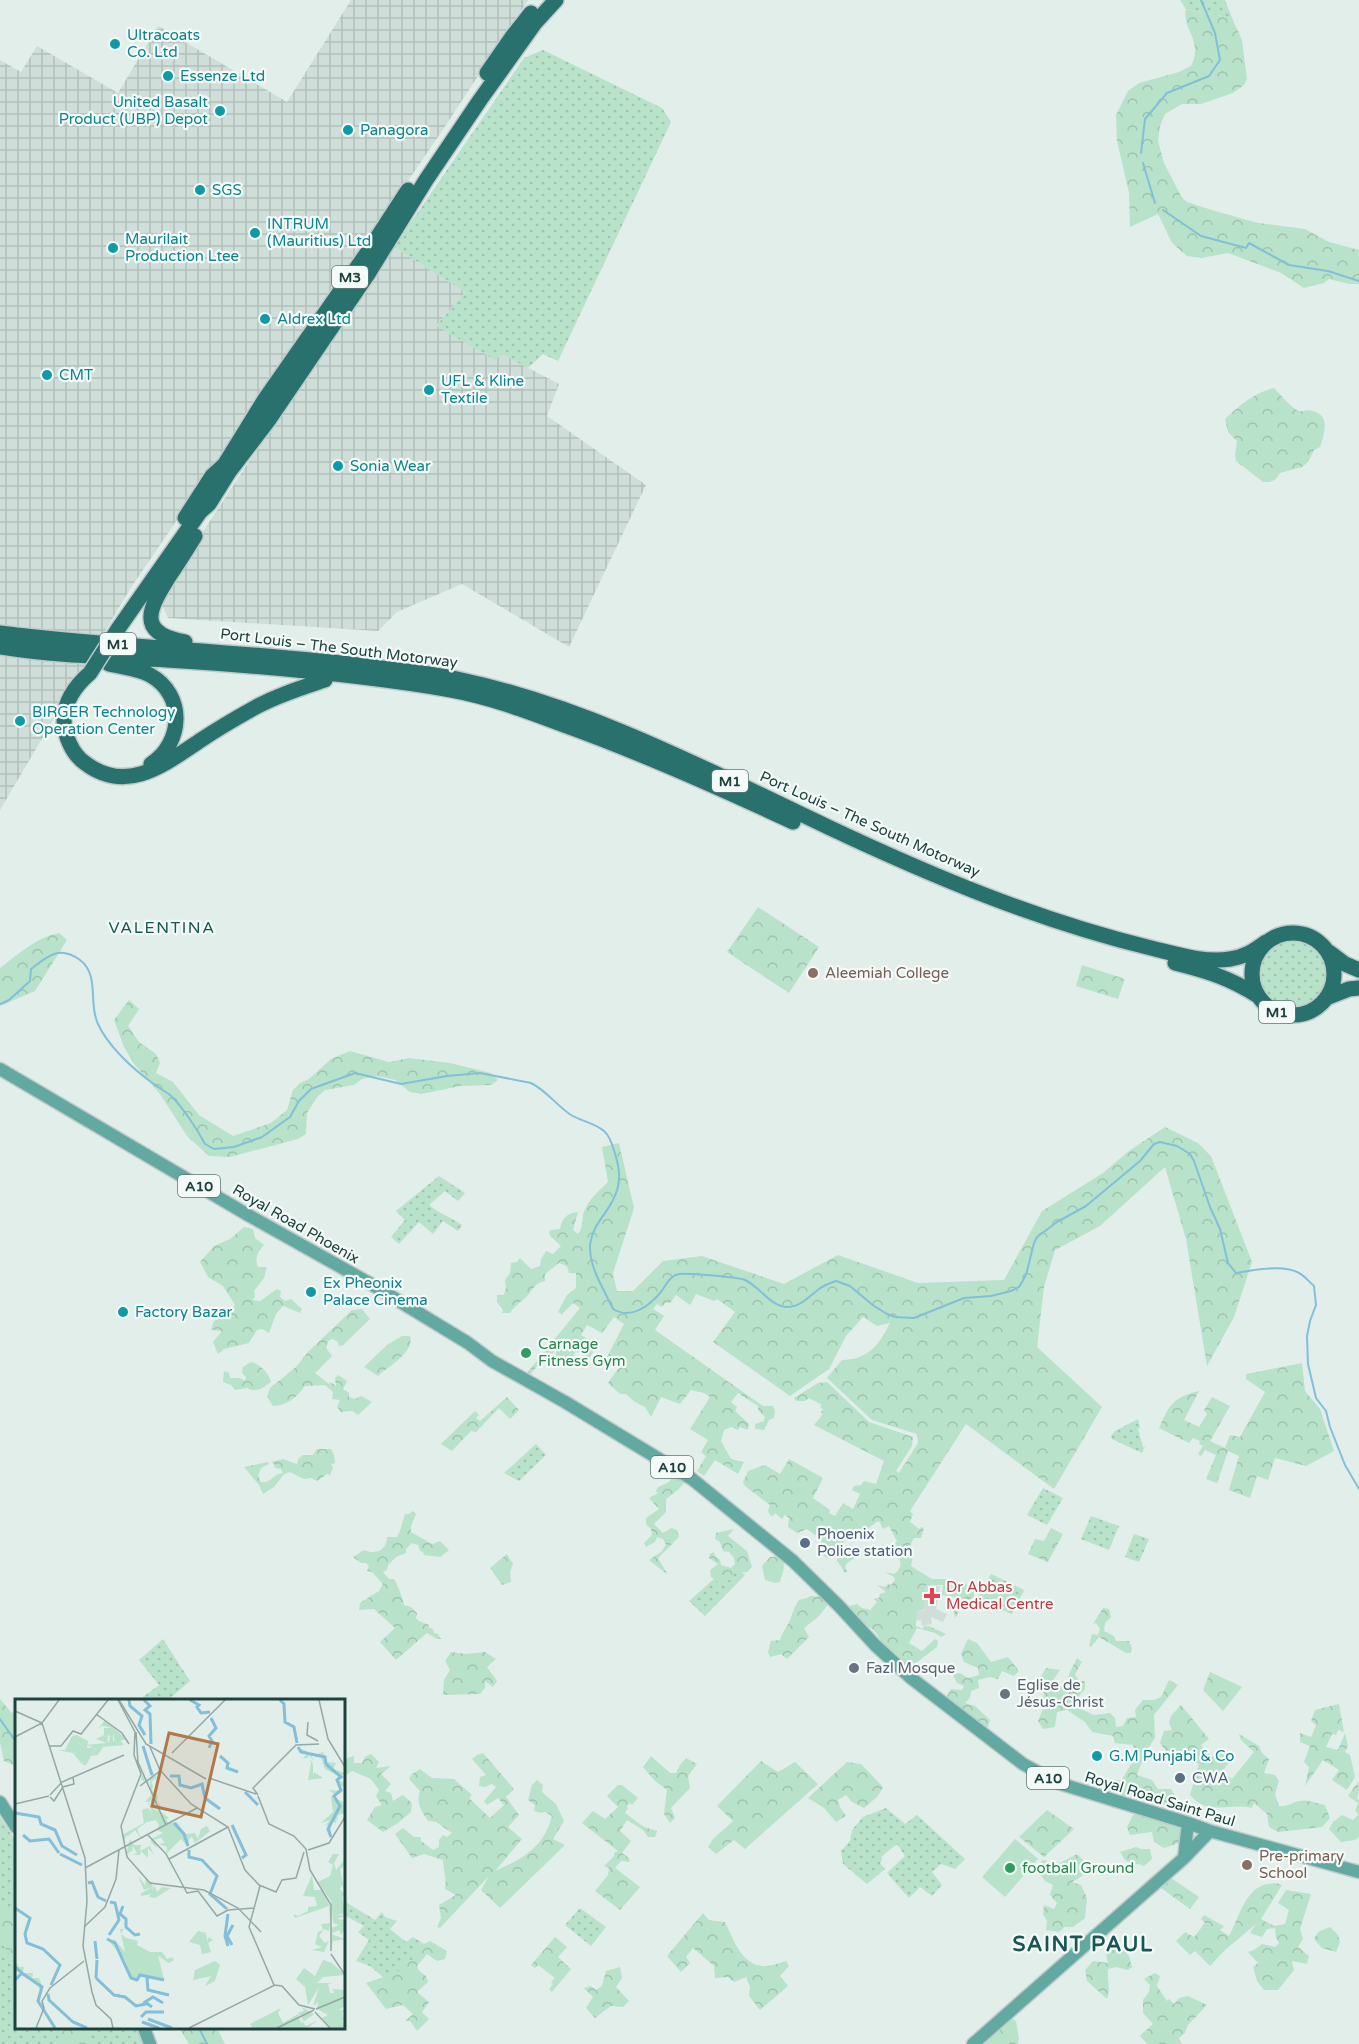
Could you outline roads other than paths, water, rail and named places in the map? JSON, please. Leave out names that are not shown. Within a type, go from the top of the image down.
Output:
[{"type":"highway","name":"M3","points":[[262,418],[443,138],[512,36],[542,0]]},
{"type":"highway","name":"M3","points":[[262,418],[368,274],[426,180],[535,23],[556,0]]},
{"type":"highway","points":[[443,138],[535,23]]},
{"type":"highway","points":[[60,654],[116,665],[150,675],[162,685],[177,713],[176,730],[169,748],[158,760],[132,772],[108,770],[87,759],[76,746],[70,730],[71,710],[90,673],[118,629],[200,512],[209,504],[229,465],[262,418]]},
{"type":"highway","points":[[32,637],[103,632],[112,625],[211,478],[229,465]]},
{"type":"highway","points":[[204,651],[192,643],[165,637],[156,630],[150,615],[158,594],[234,476],[229,465]]},
{"type":"highway","points":[[0,624],[63,634]]},
{"type":"highway","name":"Port Louis – The South Motorway","points":[[0,633],[315,660],[457,679],[561,710],[643,741],[880,852],[1022,910],[1143,946],[1214,960],[1246,955],[1266,942]]},
{"type":"highway","name":"Port Louis – The South Motorway","points":[[0,647],[60,654],[355,676],[454,690],[512,706],[639,753],[703,780],[873,859],[984,905],[1072,937],[1215,973],[1258,996]]},
{"type":"highway","points":[[251,668],[262,675],[325,680],[462,702],[572,728]]},
{"type":"highway","points":[[90,673],[78,684],[68,701],[64,716],[64,729],[72,749],[83,762],[100,773],[120,777],[139,775],[159,768],[269,700],[325,680]]},
{"type":"highway","name":"M1","points":[[1359,970],[1345,964],[1314,939],[1296,933],[1284,933],[1266,942],[1258,951],[1251,974],[1258,996],[1275,1011],[1292,1015],[1308,1012],[1326,998],[1349,989],[1359,988]]},
{"type":"highway","points":[[1326,998],[1334,980],[1334,969],[1327,950]]},
{"type":"main road","name":"Royal Road Phoenix","points":[[0,1069],[248,1215],[371,1284],[468,1343],[492,1361],[692,1479],[794,1560],[875,1646],[911,1678]]},
{"type":"main road","name":"Royal Road Saint Paul","points":[[911,1678],[1008,1754],[1046,1777],[1091,1794],[1210,1831],[1359,1872]]},
{"type":"main road","points":[[0,1802],[15,1825]]},
{"type":"main road","points":[[1185,1858],[1188,1823]]},
{"type":"main road","points":[[973,2044],[1185,1858],[1210,1831]]},
{"type":"main road","points":[[144,2029],[150,2044]]},
{"type":"waterway","points":[[1141,153],[1145,119],[1167,93],[1209,76],[1220,60],[1215,33],[1201,0]]},
{"type":"waterway","points":[[1143,163],[1155,203]]},
{"type":"waterway","points":[[1163,210],[1201,236],[1246,248],[1249,243],[1289,265],[1328,271],[1359,281]]},
{"type":"waterway","points":[[0,1004],[9,1000],[30,981],[31,969],[48,956],[66,953],[80,960],[90,974],[95,1016],[102,1032],[121,1056],[136,1070],[175,1100],[205,1144],[214,1149],[234,1147],[262,1137],[290,1117],[299,1101],[311,1089],[355,1073],[401,1084],[480,1073],[531,1083],[571,1115],[604,1131],[613,1146],[618,1167],[618,1186],[613,1200],[593,1232],[590,1254],[598,1278],[613,1309],[626,1313],[639,1310],[651,1302],[671,1278],[680,1274],[745,1280],[776,1304],[787,1307],[800,1303],[827,1284],[836,1281],[850,1286],[887,1314],[914,1318],[964,1298],[991,1296],[1011,1291],[1019,1287],[1026,1275],[1037,1237],[1057,1222],[1086,1206],[1140,1161],[1154,1144],[1160,1142],[1177,1146],[1190,1154],[1194,1161],[1220,1229],[1228,1263],[1236,1273],[1268,1268],[1293,1270],[1314,1286],[1316,1305],[1307,1336],[1308,1364],[1316,1398],[1326,1411],[1345,1465],[1359,1489]]},
{"type":"waterway","points":[[0,1719],[15,1741]]},
{"type":"waterway","points":[[200,2029],[207,2044]]},
{"type":"place","name":"Ultracoats Co. Ltd","points":[[115,44]]},
{"type":"place","name":"Essenze Ltd","points":[[168,76]]},
{"type":"place","name":"United Basalt Product (UBP) Depot","points":[[220,111]]},
{"type":"place","name":"Panagora","points":[[348,130]]},
{"type":"place","name":"SGS","points":[[200,190]]},
{"type":"place","name":"INTRUM (Mauritius) Ltd","points":[[255,233]]},
{"type":"place","name":"Maurilait Production Ltee","points":[[113,248]]},
{"type":"place","name":"Aldrex Ltd","points":[[265,319]]},
{"type":"place","name":"CMT","points":[[47,375]]},
{"type":"place","name":"UFL & Kline Textile","points":[[429,390]]},
{"type":"place","name":"Sonia Wear","points":[[338,466]]},
{"type":"place","name":"BIRGER Technology Operation Center","points":[[20,721]]},
{"type":"place","name":"Aleemiah College","points":[[813,973]]},
{"type":"place","name":"Ex Pheonix Palace Cinema","points":[[311,1292]]},
{"type":"place","name":"Factory Bazar","points":[[123,1312]]},
{"type":"place","name":"Carnage Fitness Gym","points":[[526,1353]]},
{"type":"place","name":"Phoenix Police station","points":[[805,1543]]},
{"type":"place","name":"Dr Abbas Medical Centre","points":[[932,1596]]},
{"type":"place","name":"Fazl Mosque","points":[[854,1668]]},
{"type":"place","name":"Eglise de Jésus-Christ","points":[[1005,1694]]},
{"type":"place","name":"G.M Punjabi & Co","points":[[1097,1756]]},
{"type":"place","name":"CWA","points":[[1180,1778]]},
{"type":"place","name":"Pre-primary School","points":[[1247,1865]]},
{"type":"place","name":"football Ground","points":[[1010,1868]]},
{"type":"district","name":"VALENTINA","points":[[162,927]]},
{"type":"district","name":"SAINT PAUL","points":[[1083,1944]]}]
